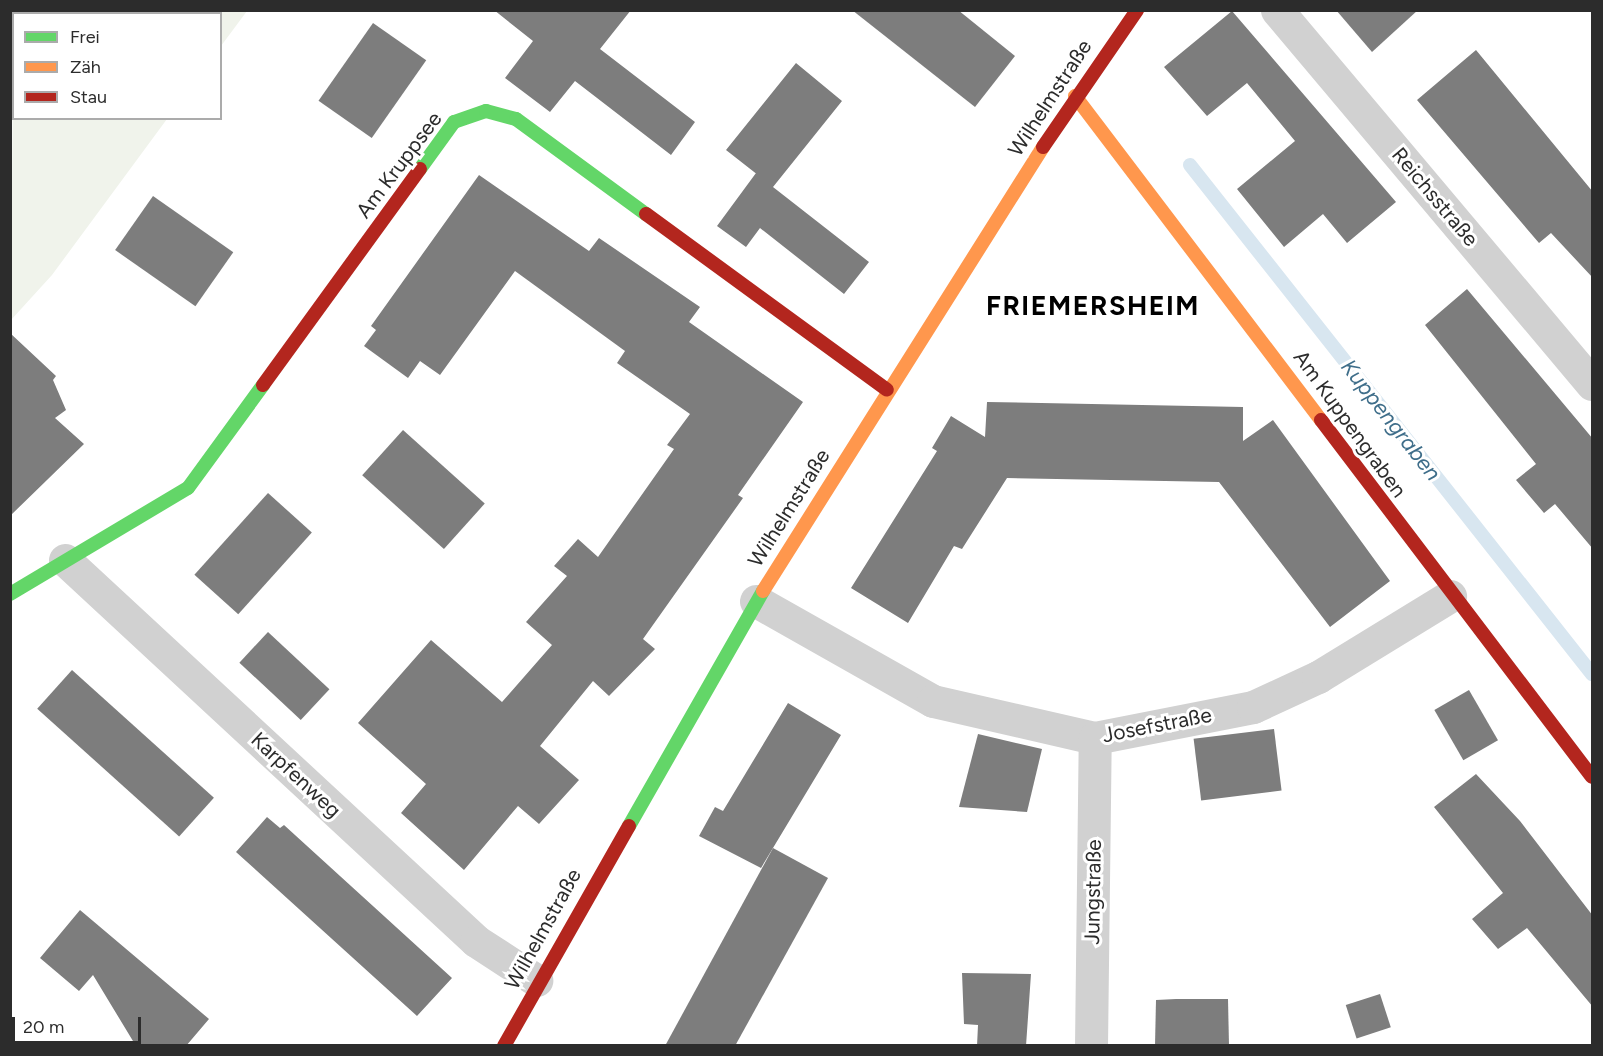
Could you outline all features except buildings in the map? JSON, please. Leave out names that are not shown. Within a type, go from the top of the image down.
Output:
[{"type":"street","name":"Wilhelmstraße","points":[[504,1046],[536,980],[756,601],[887,390],[1075,96],[1137,10]]},
{"type":"street","name":"Reichsstraße","points":[[1277,10],[1593,384]]},
{"type":"street","name":"Am Kuppengraben","points":[[1075,96],[1450,596],[1593,777]]},
{"type":"street","name":"Am Kruppsee","points":[[10,594],[188,488],[454,122],[486,111],[516,119],[887,390]]},
{"type":"street","name":"Karpfenweg","points":[[65,560],[476,941],[536,980]]},
{"type":"street","name":"Josefstraße","points":[[756,601],[933,701],[1095,738],[1253,707],[1318,677],[1450,596]]},
{"type":"street","name":"Jungstraße","points":[[1091,1046],[1095,738]]},
{"type":"shaded area","points":[[11,10],[49,11],[12,12],[11,59]]},
{"type":"shaded area","points":[[49,10],[247,11],[222,45],[222,12]]},
{"type":"shaded area","points":[[13,120],[166,120],[52,275],[11,320]]},
{"type":"waterway","name":"Kuppengraben","points":[[1190,165],[1592,674]]},
{"type":"traffic: fast","points":[[420,169],[454,122],[486,111],[516,119],[646,214]]},
{"type":"traffic: fast","points":[[10,594],[188,488],[263,385]]},
{"type":"traffic: fast","points":[[629,826],[763,591]]},
{"type":"traffic: slow","points":[[1075,96],[1321,420]]},
{"type":"traffic: slow","points":[[763,591],[1043,147]]},
{"type":"traffic: jam","points":[[1043,147],[1137,10]]},
{"type":"traffic: jam","points":[[263,385],[420,169]]},
{"type":"traffic: jam","points":[[646,214],[887,390]]},
{"type":"traffic: jam","points":[[1321,420],[1592,777]]},
{"type":"traffic: jam","points":[[504,1046],[629,826]]},
{"type":"district","name":"FRIEMERSHEIM","points":[[1093,306]]}]
